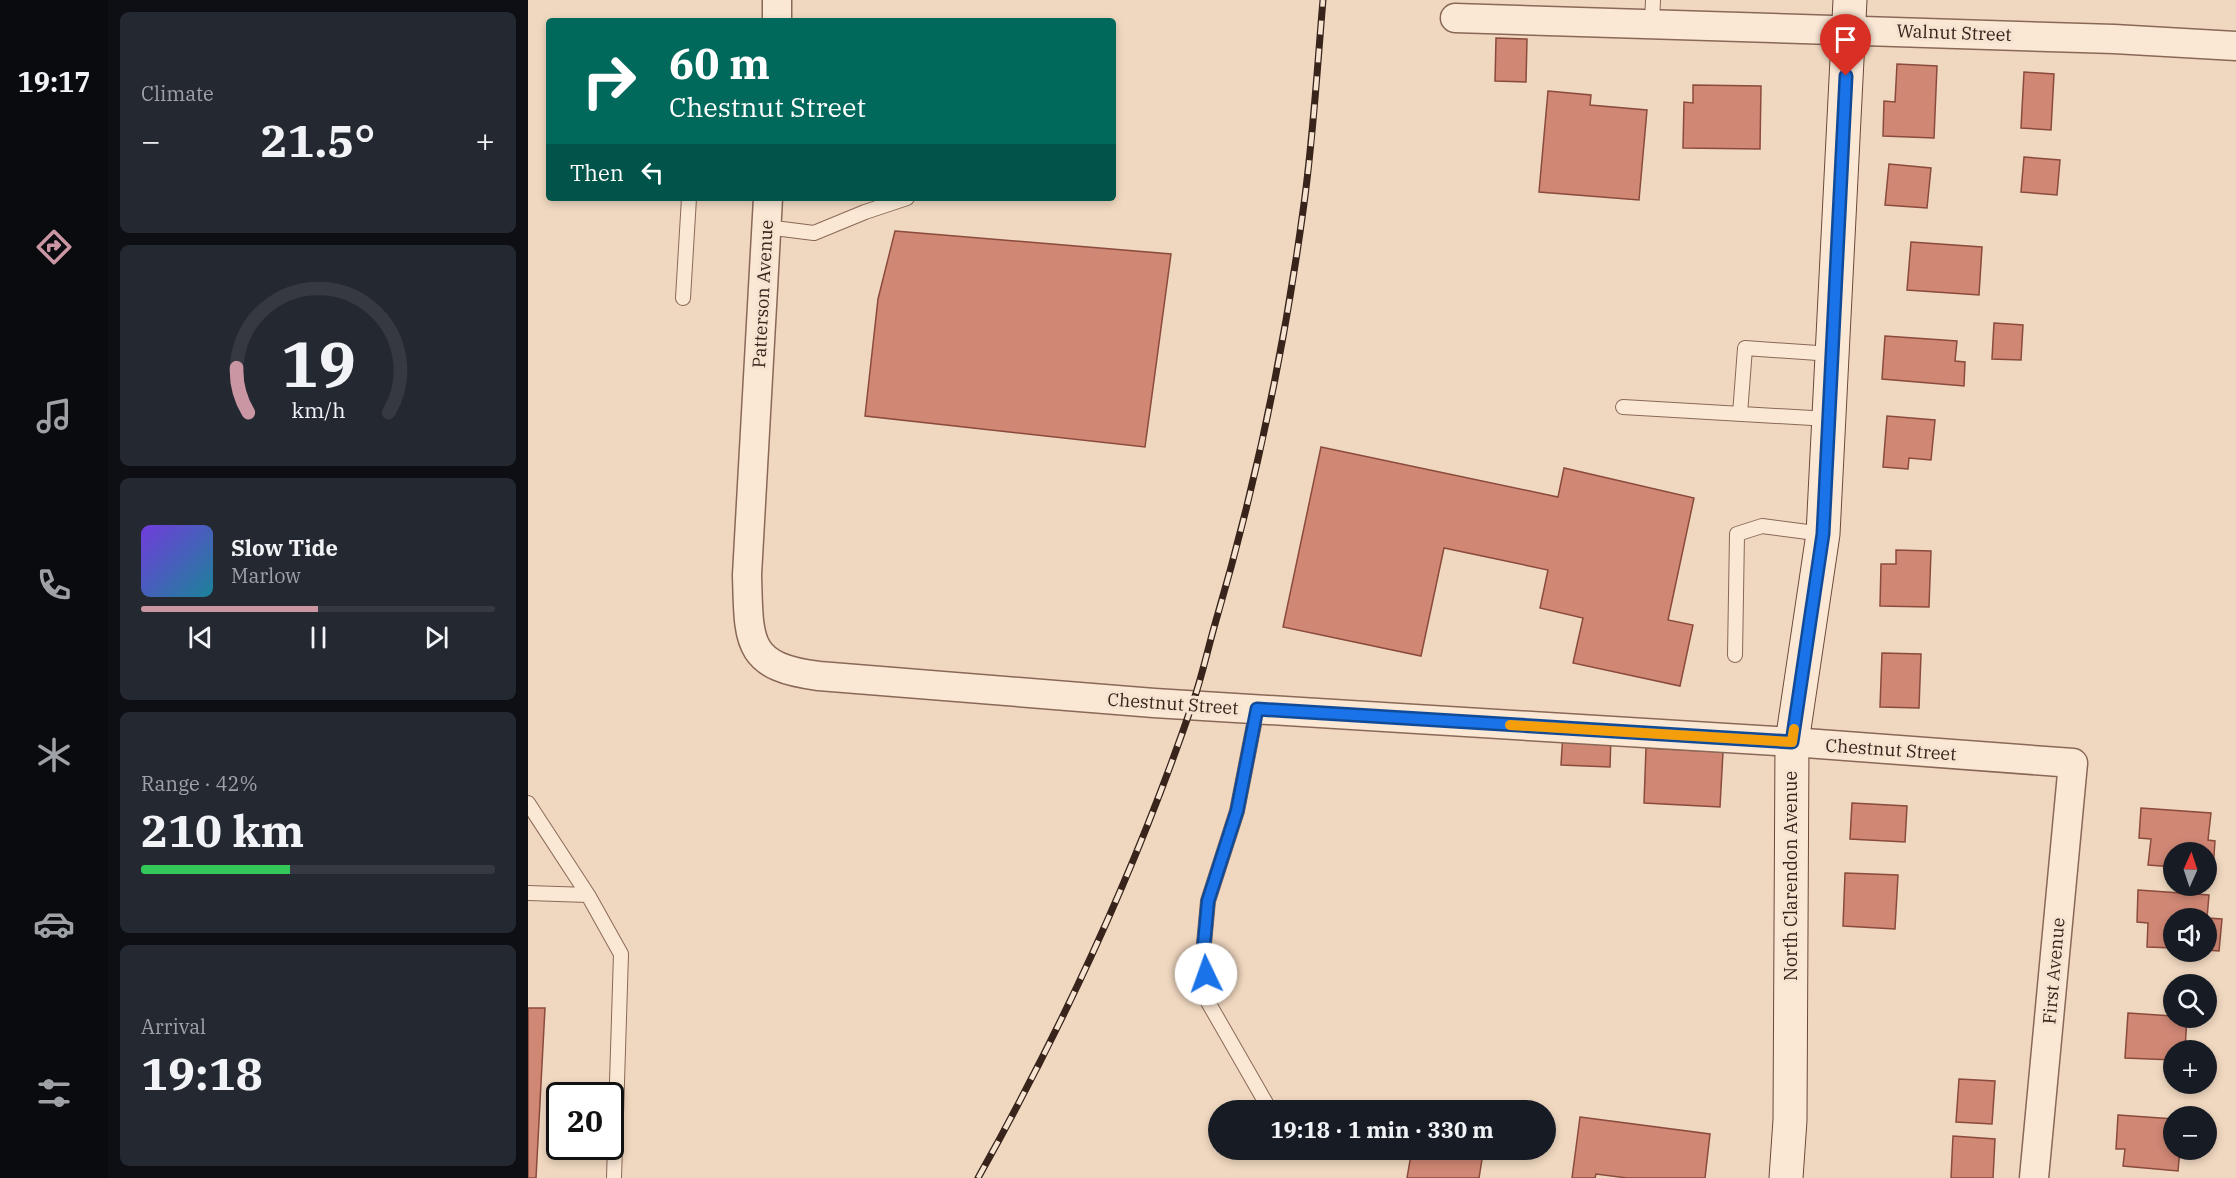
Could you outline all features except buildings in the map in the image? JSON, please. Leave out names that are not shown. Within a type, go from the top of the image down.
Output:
[{"type":"street","points":[[777,0],[777,18]]},
{"type":"street","name":"Walnut Street","points":[[1455,18],[1652,12],[1849,15],[2114,39],[2236,46]]},
{"type":"street","name":"North Clarendon Avenue","points":[[1786,1178],[1790,1120],[1792,742],[1823,534],[1849,15]]},
{"type":"street","name":"Patterson Avenue","points":[[758,390],[768,201]]},
{"type":"street","name":"Chestnut Street","points":[[758,390],[747,575],[748,618],[753,640],[762,657],[794,673],[1154,704],[1792,742],[2073,763]]},
{"type":"street","name":"First Avenue","points":[[2034,1178],[2073,763]]},
{"type":"lane","points":[[683,298],[689,201]]},
{"type":"lane","points":[[766,227],[814,233],[898,201]]},
{"type":"lane","points":[[1740,414],[1745,348],[1832,354]]},
{"type":"lane","points":[[1623,407],[1829,419]]},
{"type":"lane","points":[[1735,655],[1737,534],[1762,526],[1823,534]]},
{"type":"lane","points":[[1257,709],[1237,811],[1208,901],[1204,944],[1208,1002],[1264,1100]]},
{"type":"lane","points":[[528,803],[588,895],[621,954],[614,1178]]},
{"type":"lane","points":[[528,893],[588,895]]},
{"type":"railway","points":[[978,1178],[1039,1064],[1095,948],[1146,829],[1198,687],[1243,522],[1267,419],[1287,315],[1306,185],[1323,0]]},
{"type":"slow traffic","points":[[1510,725],[1792,742],[1794,729]]},
{"type":"route","points":[[1206,974],[1204,944],[1208,901],[1237,811],[1257,709],[1792,742],[1823,534],[1846,76]]}]
